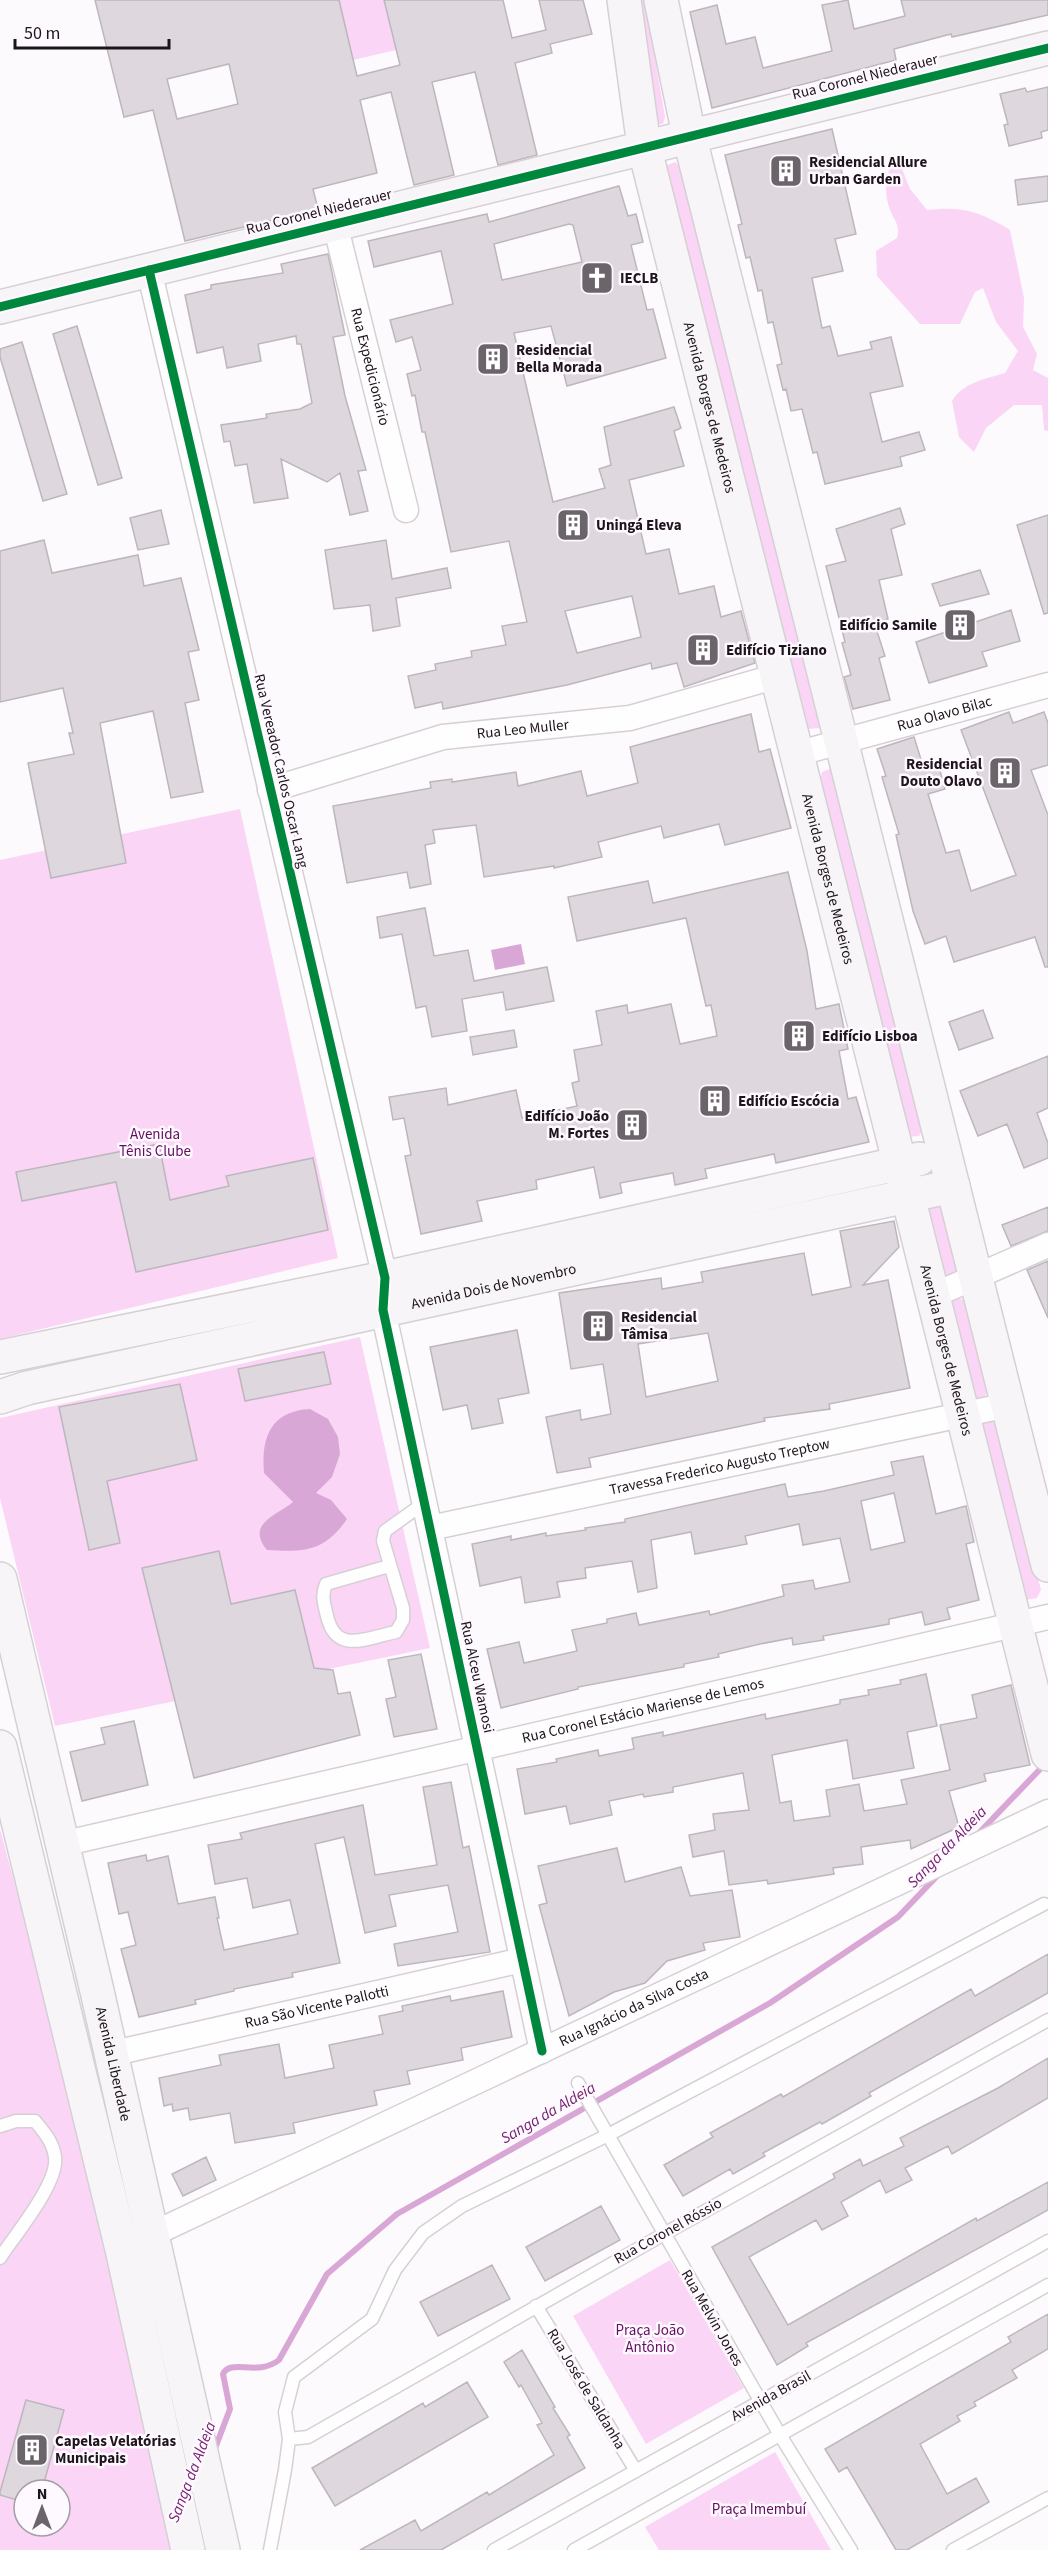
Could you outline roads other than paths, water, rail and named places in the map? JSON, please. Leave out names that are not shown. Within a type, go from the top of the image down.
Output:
[{"type":"street","name":"Avenida Borges de Medeiros","points":[[624,0],[645,146],[1048,1754]]},
{"type":"street","points":[[661,0],[690,135],[1048,1565]]},
{"type":"street","name":"Rua Coronel Niederauer","points":[[0,307],[1048,48]]},
{"type":"street","name":"Rua Expedicionário","points":[[335,224],[406,510]]},
{"type":"street","name":"Rua Vereador Carlos Oscar Lang","points":[[149,270],[384,1294]]},
{"type":"street","name":"Rua Leo Muller","points":[[270,790],[443,737],[630,718],[777,676]]},
{"type":"street","name":"Rua Olavo Bilac","points":[[796,754],[1048,685]]},
{"type":"street","name":"Avenida Dois de Novembro","points":[[0,1397],[384,1294],[945,1154]]},
{"type":"street","name":"Avenida Dois de Novembro","points":[[0,1357],[384,1294],[953,1186]]},
{"type":"street","points":[[932,1296],[1048,1245]]},
{"type":"street","name":"Rua Alceu Wamosi","points":[[384,1294],[424,1503],[542,2051]]},
{"type":"street","name":"Travessa Frederico Augusto Treptow","points":[[430,1528],[1008,1406]]},
{"type":"street","name":"Avenida Liberdade","points":[[0,1579],[223,2550]]},
{"type":"street","name":"Rua Coronel Estácio Mariense de Lemos","points":[[62,1844],[1048,1617]]},
{"type":"street","points":[[0,1747],[122,2249],[188,2550]]},
{"type":"street","name":"Rua Ignácio da Silva Costa","points":[[122,2249],[1048,1812]]},
{"type":"street","name":"Rua São Vicente Pallotti","points":[[110,2054],[522,1960]]},
{"type":"lane","points":[[389,1566],[326,1584],[322,1594],[330,1630],[335,1636],[345,1642],[396,1632],[403,1620],[403,1608],[382,1541],[386,1531],[424,1503]]},
{"type":"lane","points":[[270,2550],[289,2439],[285,2412],[294,2377],[372,2319],[395,2270],[423,2233],[462,2206],[608,2135],[1044,1904]]},
{"type":"lane","name":"Rua Coronel Róssio","points":[[289,2439],[308,2437],[536,2306],[1048,2020]]},
{"type":"lane","name":"Rua Melvin Jones","points":[[578,2083],[760,2402],[851,2550]]},
{"type":"lane","points":[[0,2126],[16,2121],[35,2121],[49,2137],[56,2159],[51,2181],[0,2258]]},
{"type":"lane","name":"Avenida Brasil","points":[[494,2550],[1048,2241]]},
{"type":"lane","points":[[574,2550],[1048,2285]]},
{"type":"lane","name":"Rua José de Saldanha","points":[[536,2306],[636,2471]]},
{"type":"lane","points":[[952,2550],[1048,2498]]},
{"type":"waterway","name":"Sanga da Aldeia","points":[[978,1834],[1045,1764]]},
{"type":"waterway","name":"Sanga da Aldeia","points":[[214,2451],[230,2409],[223,2374],[232,2367],[262,2367],[279,2360],[327,2274],[397,2214],[770,2003],[898,1917],[939,1874]]},
{"type":"place","name":"Residencial Allure Urban Garden","points":[[786,171]]},
{"type":"place","name":"IECLB","points":[[597,278]]},
{"type":"place","name":"Residencial Bella Morada","points":[[493,359]]},
{"type":"place","name":"Uningá Eleva","points":[[573,525]]},
{"type":"place","name":"Edifício Samile","points":[[960,625]]},
{"type":"place","name":"Edifício Tiziano","points":[[703,650]]},
{"type":"place","name":"Residencial Douto Olavo","points":[[1005,773]]},
{"type":"place","name":"Edifício Lisboa","points":[[799,1036]]},
{"type":"place","name":"Edifício Escócia","points":[[715,1101]]},
{"type":"place","name":"Edifício João M. Fortes","points":[[632,1125]]},
{"type":"place","name":"Residencial Tâmisa","points":[[598,1326]]},
{"type":"place","name":"Capelas Velatórias Municipais","points":[[32,2450]]},
{"type":"park label","name":"Avenida Tênis Clube","points":[[155,1142]]},
{"type":"park label","name":"Praça João Antônio","points":[[650,2338]]},
{"type":"park label","name":"Praça Imembuí","points":[[759,2509]]}]
